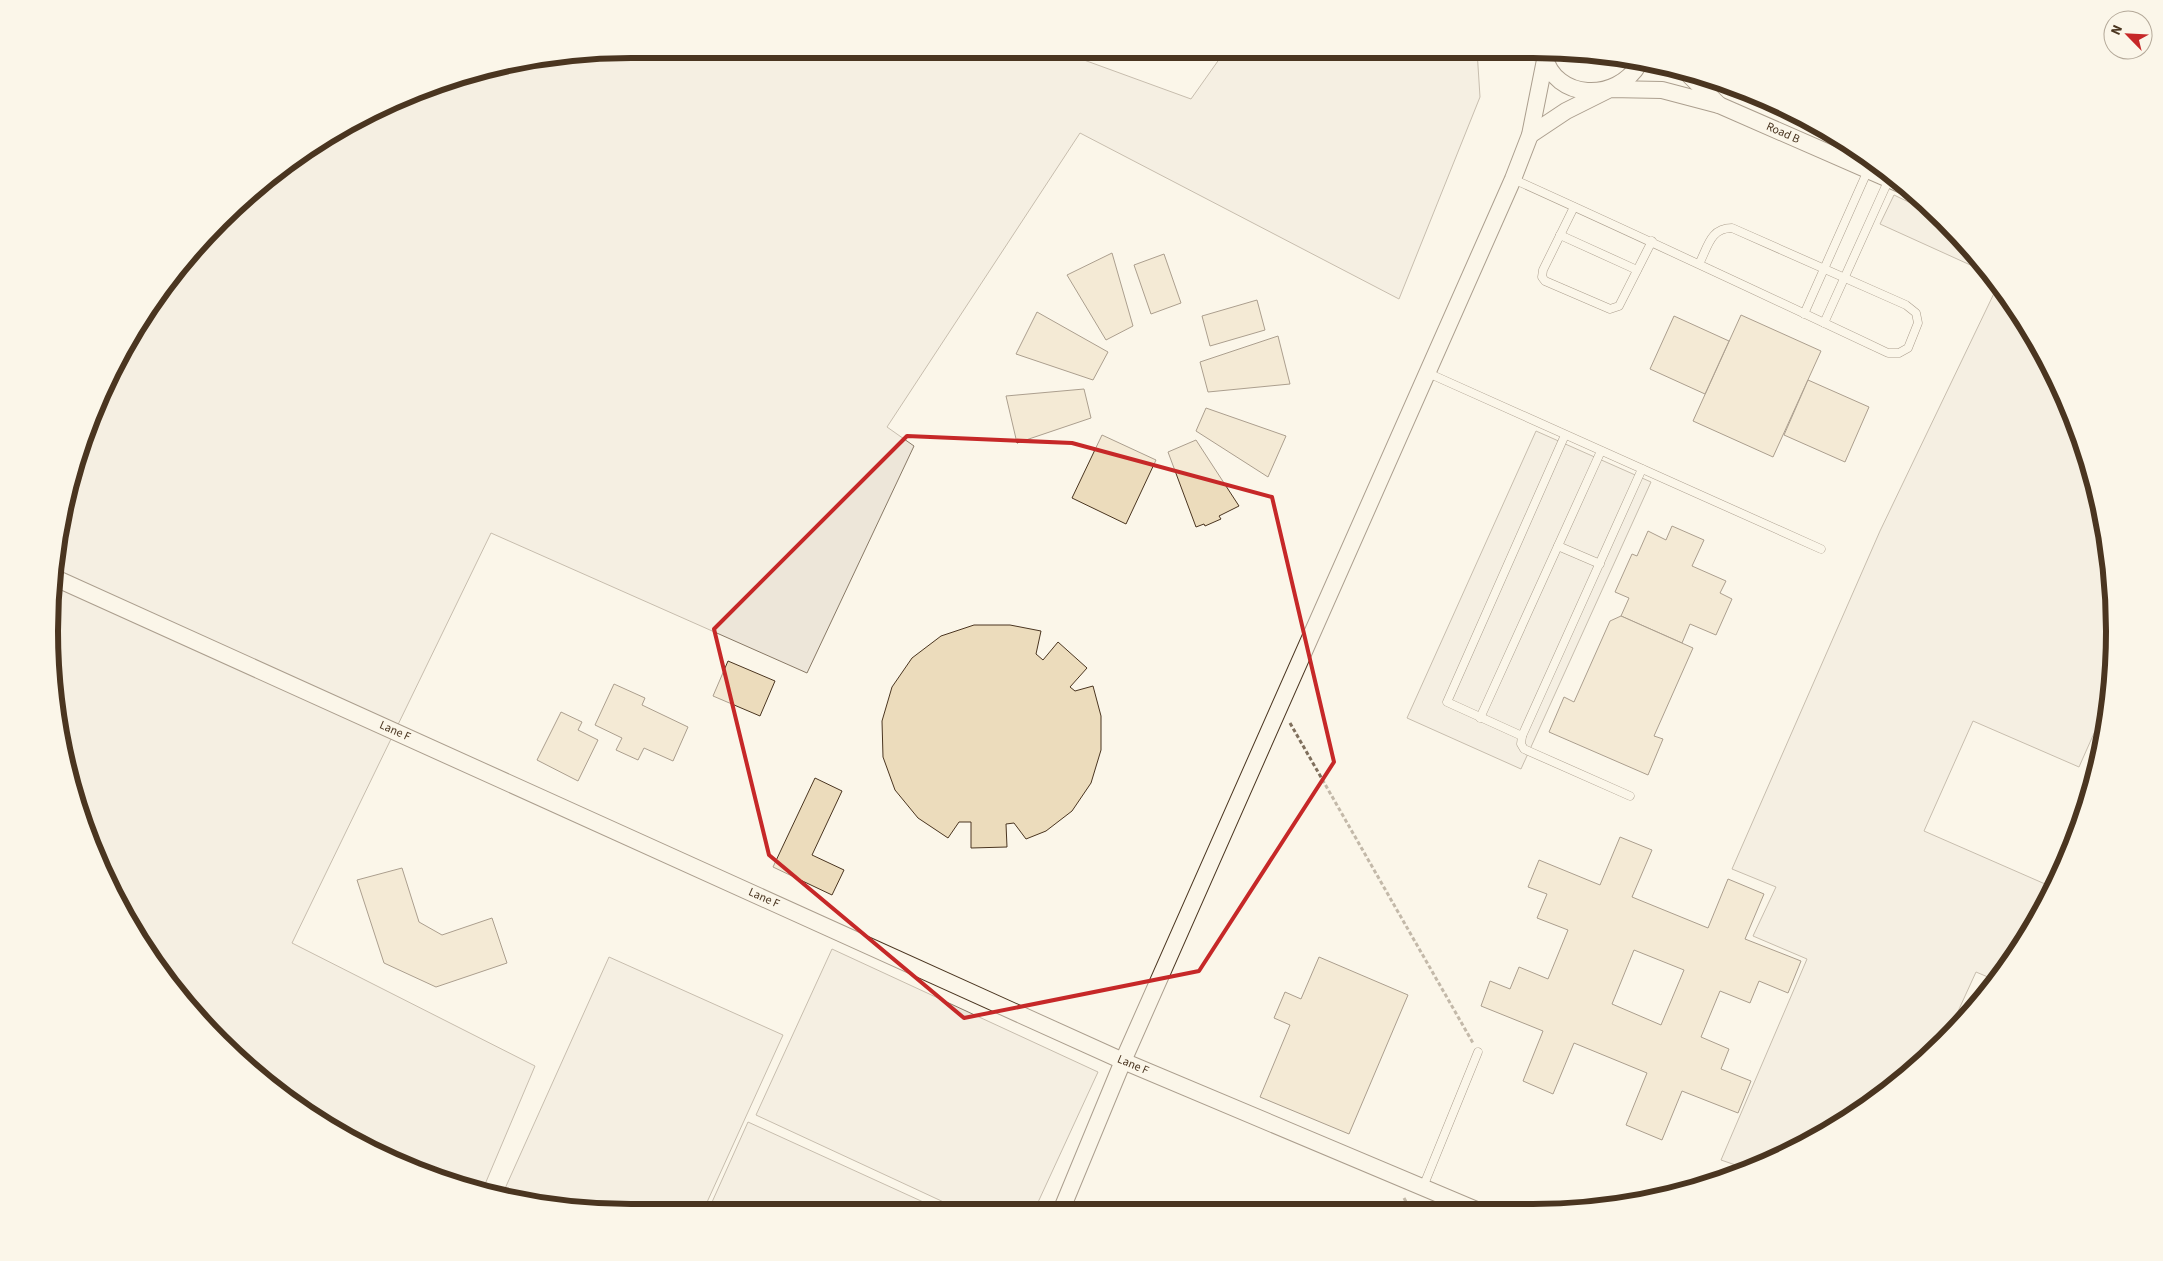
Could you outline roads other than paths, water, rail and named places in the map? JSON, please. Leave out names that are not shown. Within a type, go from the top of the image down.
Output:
[{"type":"street","points":[[1064,1204],[1123,1061],[1514,179],[1530,135],[1543,58]]},
{"type":"street","points":[[1546,58],[1553,73],[1565,84],[1579,90],[1595,92],[1610,89],[1662,90],[1719,105]]},
{"type":"street","points":[[1530,135],[1566,111],[1624,82],[1636,68]]},
{"type":"street","points":[[1708,85],[1719,105]]},
{"type":"street","name":"Road B","points":[[1719,105],[1880,175]]},
{"type":"street","name":"Lane F","points":[[60,579],[1123,1061],[1463,1204]]},
{"type":"lane","points":[[1804,314],[1868,170]]},
{"type":"lane","points":[[1514,179],[1652,241],[1699,264],[1804,314],[1888,353],[1899,353],[1908,348],[1918,323],[1916,313],[1906,305],[1732,228],[1722,228],[1715,232],[1699,264]]},
{"type":"lane","points":[[1824,323],[1893,186]]},
{"type":"lane","points":[[1574,207],[1543,270],[1542,277],[1545,281],[1610,309],[1614,308],[1619,306],[1652,241]]},
{"type":"lane","points":[[1560,235],[1637,270]]},
{"type":"lane","points":[[1428,373],[1821,549]]},
{"type":"lane","points":[[1522,736],[1447,702],[1565,435]]},
{"type":"lane","points":[[1480,718],[1601,451]]},
{"type":"lane","points":[[1630,796],[1524,749],[1521,744],[1522,736],[1642,469]]},
{"type":"lane","points":[[1558,546],[1600,564]]},
{"type":"lane","points":[[1423,1187],[1478,1052]]}]
